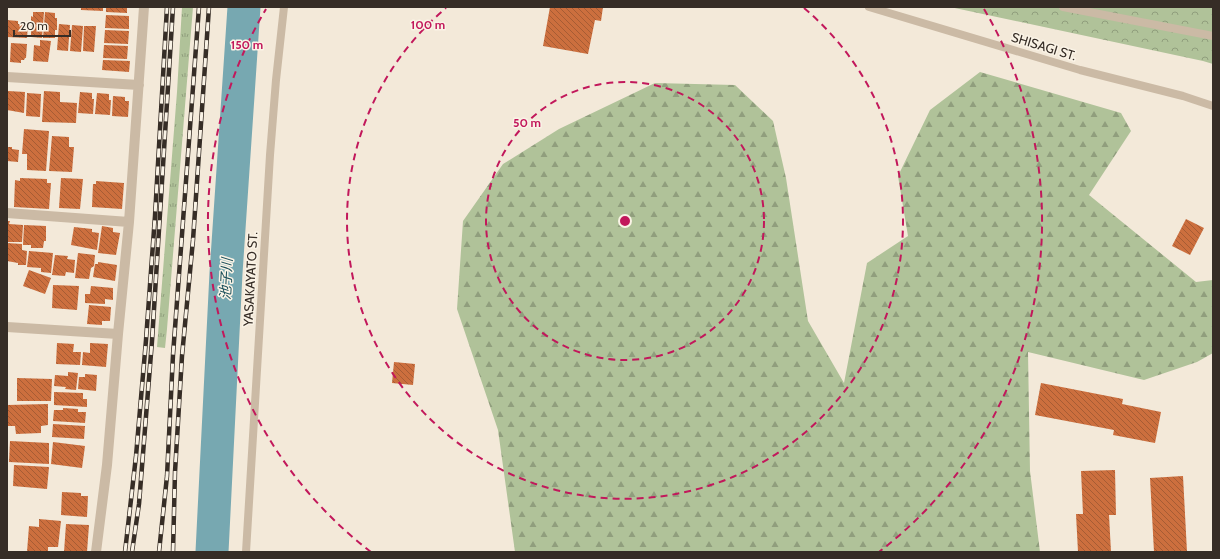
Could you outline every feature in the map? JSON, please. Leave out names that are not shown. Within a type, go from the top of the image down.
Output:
[{"type":"street","points":[[96,552],[107,465],[129,222],[144,7]]},
{"type":"street","points":[[7,77],[139,85]]},
{"type":"street","points":[[7,213],[129,222]]},
{"type":"street","points":[[7,327],[118,334]]},
{"type":"lane","name":"YASAKAYATO ST.","points":[[246,552],[269,163],[284,7]]},
{"type":"lane","name":"SHISAGI ST.","points":[[869,7],[1080,70],[1183,96],[1213,106]]},
{"type":"lane","points":[[1063,7],[1213,36]]},
{"type":"green space","points":[[182,7],[193,7],[165,348],[157,347],[177,92]]},
{"type":"green space","points":[[950,7],[1213,7],[1213,64],[1203,61]]},
{"type":"green space","points":[[980,72],[1121,113],[1131,131],[1089,195],[1196,282],[1213,280],[1213,353],[1197,362],[1144,380],[1028,352],[1030,471],[1040,552],[515,552],[498,430],[457,309],[463,221],[503,164],[559,129],[655,83],[735,85],[773,121],[786,178],[808,321],[844,383],[867,263],[908,236],[898,176],[930,110]]},
{"type":"building","points":[[81,7],[103,7],[103,11],[81,10]]},
{"type":"building","points":[[106,7],[127,7],[127,13],[106,12]]},
{"type":"building","points":[[550,7],[603,7],[601,21],[595,20],[588,54],[543,46]]},
{"type":"building","points":[[33,12],[44,12],[42,38],[31,37],[31,16],[33,17]]},
{"type":"building","points":[[45,12],[55,13],[55,18],[57,18],[55,38],[43,38]]},
{"type":"building","points":[[106,15],[129,16],[129,29],[105,28]]},
{"type":"building","points":[[7,20],[18,21],[18,24],[28,24],[27,38],[7,37]]},
{"type":"building","points":[[59,24],[70,25],[68,51],[57,50]]},
{"type":"building","points":[[72,25],[83,26],[81,52],[70,51]]},
{"type":"building","points":[[84,26],[96,26],[94,52],[83,51]]},
{"type":"building","points":[[105,30],[129,31],[128,44],[104,43]]},
{"type":"building","points":[[40,40],[51,41],[48,62],[33,61],[34,45],[40,46]]},
{"type":"building","points":[[11,43],[27,44],[26,58],[21,60],[21,63],[10,62]]},
{"type":"building","points":[[104,45],[128,46],[127,59],[103,58]]},
{"type":"building","points":[[103,60],[130,61],[129,72],[102,70]]},
{"type":"building","points":[[8,91],[25,92],[24,113],[7,110]]},
{"type":"building","points":[[44,91],[60,92],[60,102],[77,103],[76,123],[42,122]]},
{"type":"building","points":[[80,92],[92,93],[92,99],[94,99],[93,114],[78,113]]},
{"type":"building","points":[[27,93],[41,94],[40,117],[26,116]]},
{"type":"building","points":[[97,93],[109,94],[109,100],[111,100],[110,115],[95,114]]},
{"type":"building","points":[[113,96],[125,97],[125,101],[129,101],[128,117],[112,116]]},
{"type":"building","points":[[24,129],[49,131],[46,171],[27,170],[27,154],[22,154]]},
{"type":"building","points":[[52,136],[69,137],[69,147],[74,147],[72,172],[49,171]]},
{"type":"building","points":[[7,147],[12,147],[12,149],[19,150],[18,162],[7,161]]},
{"type":"building","points":[[20,178],[47,179],[47,183],[51,183],[49,209],[14,207],[15,180],[20,181]]},
{"type":"building","points":[[61,178],[83,179],[80,209],[59,208]]},
{"type":"building","points":[[96,181],[124,183],[122,209],[92,207],[93,184],[96,184]]},
{"type":"building","points":[[1186,219],[1204,228],[1190,255],[1172,246]]},
{"type":"building","points":[[7,221],[10,221],[9,224],[23,225],[22,242],[7,242]]},
{"type":"building","points":[[24,225],[46,226],[46,241],[44,241],[43,248],[31,248],[31,245],[23,245]]},
{"type":"building","points":[[102,226],[113,228],[113,232],[120,233],[116,255],[98,253]]},
{"type":"building","points":[[74,227],[92,229],[92,232],[99,233],[97,250],[71,245]]},
{"type":"building","points":[[7,243],[22,244],[22,250],[27,251],[26,265],[18,265],[18,263],[7,261]]},
{"type":"building","points":[[29,251],[53,253],[51,273],[41,272],[41,268],[27,267]]},
{"type":"building","points":[[78,253],[95,255],[94,266],[91,268],[89,279],[75,278]]},
{"type":"building","points":[[55,255],[68,256],[67,259],[75,260],[74,273],[66,272],[65,276],[52,275]]},
{"type":"building","points":[[98,262],[117,265],[115,281],[93,277],[95,264],[98,264]]},
{"type":"building","points":[[29,270],[51,278],[45,294],[23,286]]},
{"type":"building","points":[[53,285],[79,286],[77,310],[52,308]]},
{"type":"building","points":[[91,286],[113,288],[113,300],[105,299],[105,304],[85,303],[85,294],[90,294]]},
{"type":"building","points":[[89,305],[111,307],[110,321],[102,321],[102,325],[87,324]]},
{"type":"building","points":[[57,343],[74,344],[73,352],[81,352],[80,365],[56,364]]},
{"type":"building","points":[[90,343],[108,344],[106,367],[82,365],[83,352],[90,353]]},
{"type":"building","points":[[394,362],[415,364],[413,385],[392,383]]},
{"type":"building","points":[[68,372],[78,373],[76,390],[54,386],[55,375],[68,376]]},
{"type":"building","points":[[85,374],[97,375],[96,391],[78,389],[79,377],[85,377]]},
{"type":"building","points":[[17,378],[52,379],[51,401],[17,401]]},
{"type":"building","points":[[1041,383],[1123,399],[1122,404],[1161,412],[1155,443],[1113,435],[1114,430],[1035,415]]},
{"type":"building","points":[[54,392],[83,393],[83,399],[87,399],[87,407],[54,405]]},
{"type":"building","points":[[48,404],[48,425],[41,426],[41,433],[16,434],[15,426],[7,426],[7,405]]},
{"type":"building","points":[[63,408],[78,409],[78,412],[86,412],[85,423],[53,421],[54,410],[63,410]]},
{"type":"building","points":[[53,424],[85,426],[84,439],[52,437]]},
{"type":"building","points":[[10,441],[49,443],[49,464],[9,462]]},
{"type":"building","points":[[53,442],[85,446],[82,468],[51,464]]},
{"type":"building","points":[[14,465],[49,467],[47,489],[13,486]]},
{"type":"building","points":[[1115,470],[1116,515],[1109,515],[1111,552],[1078,552],[1076,514],[1083,514],[1081,471]]},
{"type":"building","points":[[1183,476],[1187,552],[1154,552],[1150,478]]},
{"type":"building","points":[[62,492],[81,493],[81,496],[88,496],[87,517],[61,515]]},
{"type":"building","points":[[39,519],[61,521],[58,547],[48,547],[48,552],[27,552],[29,526],[39,527]]},
{"type":"building","points":[[66,524],[89,525],[87,552],[64,552]]},
{"type":"waterway","name":"池子川","points":[[212,552],[226,273],[244,7]]},
{"type":"railway","points":[[125,552],[136,456],[146,340],[167,7]]},
{"type":"railway","points":[[132,552],[139,504],[152,341],[173,7]]},
{"type":"railway","points":[[159,552],[167,476],[173,355],[199,7]]},
{"type":"railway","points":[[173,552],[175,472],[182,356],[193,240],[209,7]]}]
